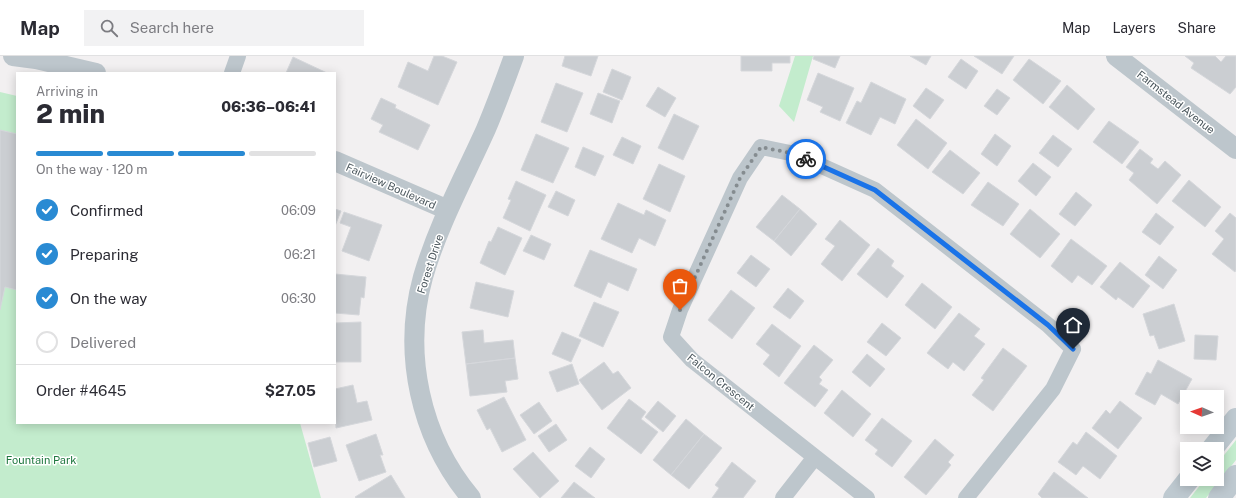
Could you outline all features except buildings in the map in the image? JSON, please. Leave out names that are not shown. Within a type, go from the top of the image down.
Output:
[{"type":"main road","points":[[1218,442],[1236,419]]},
{"type":"main road","points":[[1219,498],[1236,476]]},
{"type":"main road","points":[[1174,498],[1183,486]]},
{"type":"street","points":[[13,56],[36,59],[92,72]]},
{"type":"street","points":[[232,72],[238,56]]},
{"type":"street","name":"Forest Drive","points":[[471,498],[451,471],[430,428],[422,403],[415,359],[415,327],[418,301],[424,276],[448,210],[486,129],[514,56]]},
{"type":"street","name":"Farmstead Avenue","points":[[1116,56],[1236,148]]},
{"type":"street","name":"Falcon Crescent","points":[[867,498],[692,360],[671,338],[680,310],[740,178],[761,147],[795,154],[875,190],[1048,325],[1073,349],[1053,389],[966,498]]},
{"type":"street","name":"Fairview Boulevard","points":[[336,161],[448,210]]},
{"type":"street","points":[[783,498],[814,457]]},
{"type":"green space","points":[[795,56],[813,56],[794,122],[779,106]]},
{"type":"green space","name":"Fountain Park","points":[[0,92],[16,96],[16,424],[300,424],[321,498],[0,498]]},
{"type":"green space","points":[[1236,440],[1236,460],[1224,475],[1224,455]]},
{"type":"green space","points":[[1199,486],[1215,486],[1206,498],[1190,498]]},
{"type":"way so far","points":[[680,310],[740,178],[761,147],[795,154],[806,159]]},
{"type":"route","points":[[806,159],[875,190],[1048,325],[1073,349]]}]
